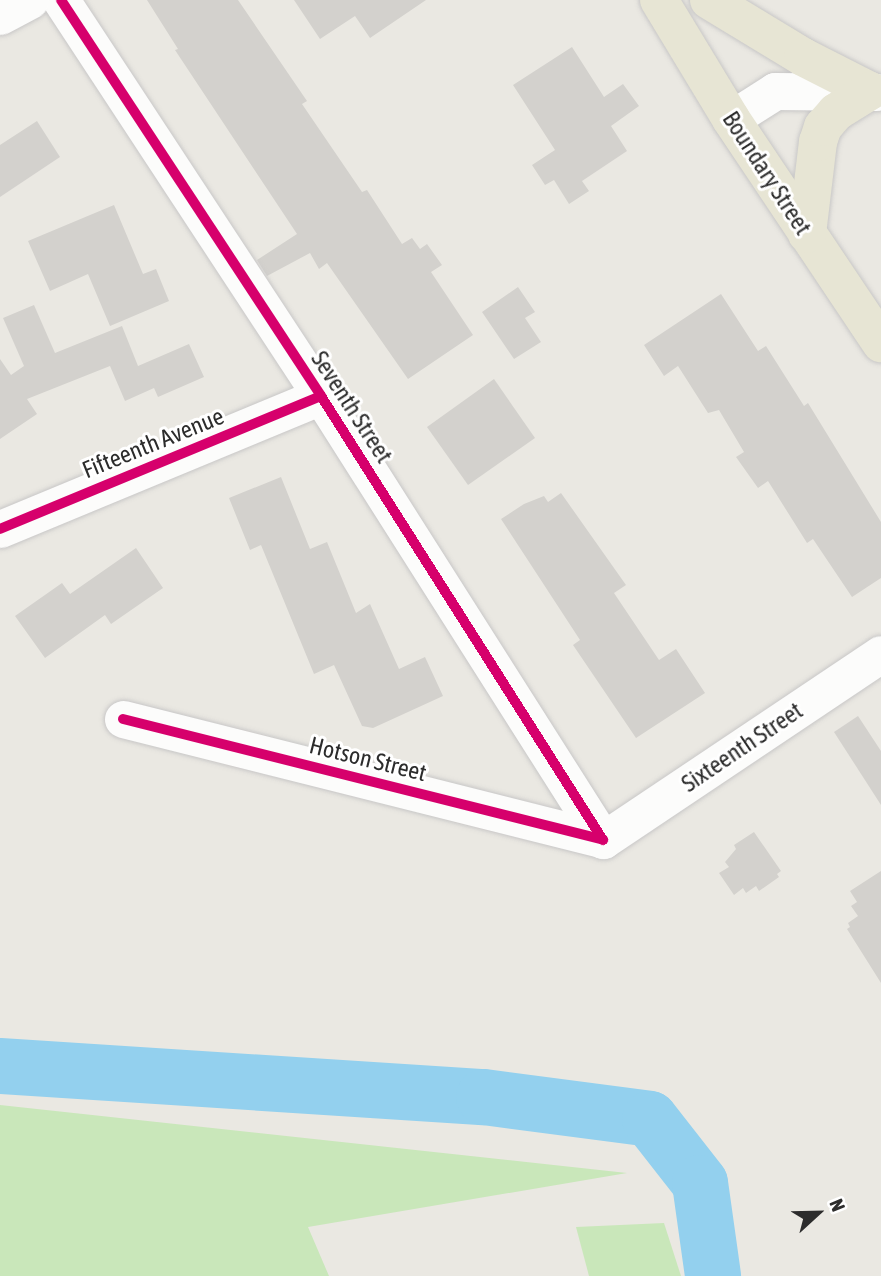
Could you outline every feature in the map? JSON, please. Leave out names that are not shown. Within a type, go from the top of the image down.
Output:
[{"type":"main road","name":"Boundary Street","points":[[659,0],[732,119],[881,343]]},
{"type":"main road","points":[[709,0],[803,57],[875,92]]},
{"type":"main road","points":[[807,234],[818,142],[824,127],[836,112],[875,92]]},
{"type":"street","points":[[0,16],[30,0]]},
{"type":"street","name":"Seventh Street","points":[[61,0],[321,396],[603,840]]},
{"type":"street","points":[[732,119],[775,91],[875,92]]},
{"type":"street","name":"Fifteenth Avenue","points":[[0,529],[321,396]]},
{"type":"street","name":"Sixteenth Street","points":[[603,840],[881,654]]},
{"type":"street","name":"Hotson Street","points":[[123,719],[603,840]]},
{"type":"green space","points":[[0,1105],[627,1173],[308,1227],[329,1276],[0,1276]]},
{"type":"green space","points":[[664,1223],[681,1276],[589,1276],[576,1227]]},
{"type":"building","points":[[147,0],[238,0],[307,101],[302,104],[362,192],[367,190],[402,244],[412,238],[420,249],[427,244],[442,265],[431,272],[473,335],[408,379],[327,263],[319,269],[310,253],[267,276],[257,260],[297,234],[175,50],[178,49]]},
{"type":"building","points":[[294,0],[426,0],[370,38],[355,16],[320,39]]},
{"type":"building","points":[[572,47],[604,97],[623,84],[639,106],[611,126],[627,151],[582,181],[589,191],[569,204],[554,180],[545,185],[532,165],[555,150],[513,85]]},
{"type":"building","points":[[37,121],[60,157],[0,197],[0,145]]},
{"type":"building","points":[[114,205],[143,274],[156,269],[169,301],[110,326],[88,274],[50,291],[28,241]]},
{"type":"building","points":[[518,287],[535,312],[525,318],[541,342],[514,359],[482,312]]},
{"type":"building","points":[[721,294],[758,351],[766,346],[804,406],[808,403],[881,522],[881,578],[852,597],[813,539],[807,543],[768,481],[758,488],[736,457],[744,452],[719,410],[708,413],[678,366],[664,376],[644,345]]},
{"type":"building","points":[[34,305],[55,353],[122,326],[138,366],[189,344],[204,377],[158,397],[154,388],[125,401],[110,366],[27,399],[37,414],[0,439],[0,359],[11,375],[24,366],[3,318]]},
{"type":"building","points":[[494,379],[535,438],[468,485],[427,427]]},
{"type":"building","points":[[281,477],[310,549],[327,542],[356,613],[370,604],[399,669],[425,657],[443,696],[373,728],[362,726],[334,665],[314,674],[261,545],[250,550],[229,498]]},
{"type":"building","points":[[561,493],[626,585],[614,593],[659,660],[676,649],[705,693],[636,738],[573,645],[580,640],[501,519],[524,504],[544,496],[548,502]]},
{"type":"building","points":[[136,548],[163,588],[111,624],[105,615],[45,658],[15,616],[62,583],[70,594]]},
{"type":"building","points":[[858,716],[881,751],[881,805],[834,732]]},
{"type":"building","points":[[754,832],[781,871],[777,874],[779,877],[759,891],[756,886],[746,893],[743,888],[734,895],[719,873],[729,867],[725,862],[736,849],[734,845]]},
{"type":"building","points":[[881,871],[881,983],[847,929],[850,927],[848,923],[858,916],[851,906],[857,902],[850,891]]},
{"type":"waterway","points":[[0,1066],[484,1097],[650,1119],[700,1183],[713,1276]]},
{"type":"cycle path","points":[[61,0],[321,396],[603,840]]},
{"type":"cycle path","points":[[0,529],[321,396]]},
{"type":"cycle path","points":[[123,719],[603,840]]}]
